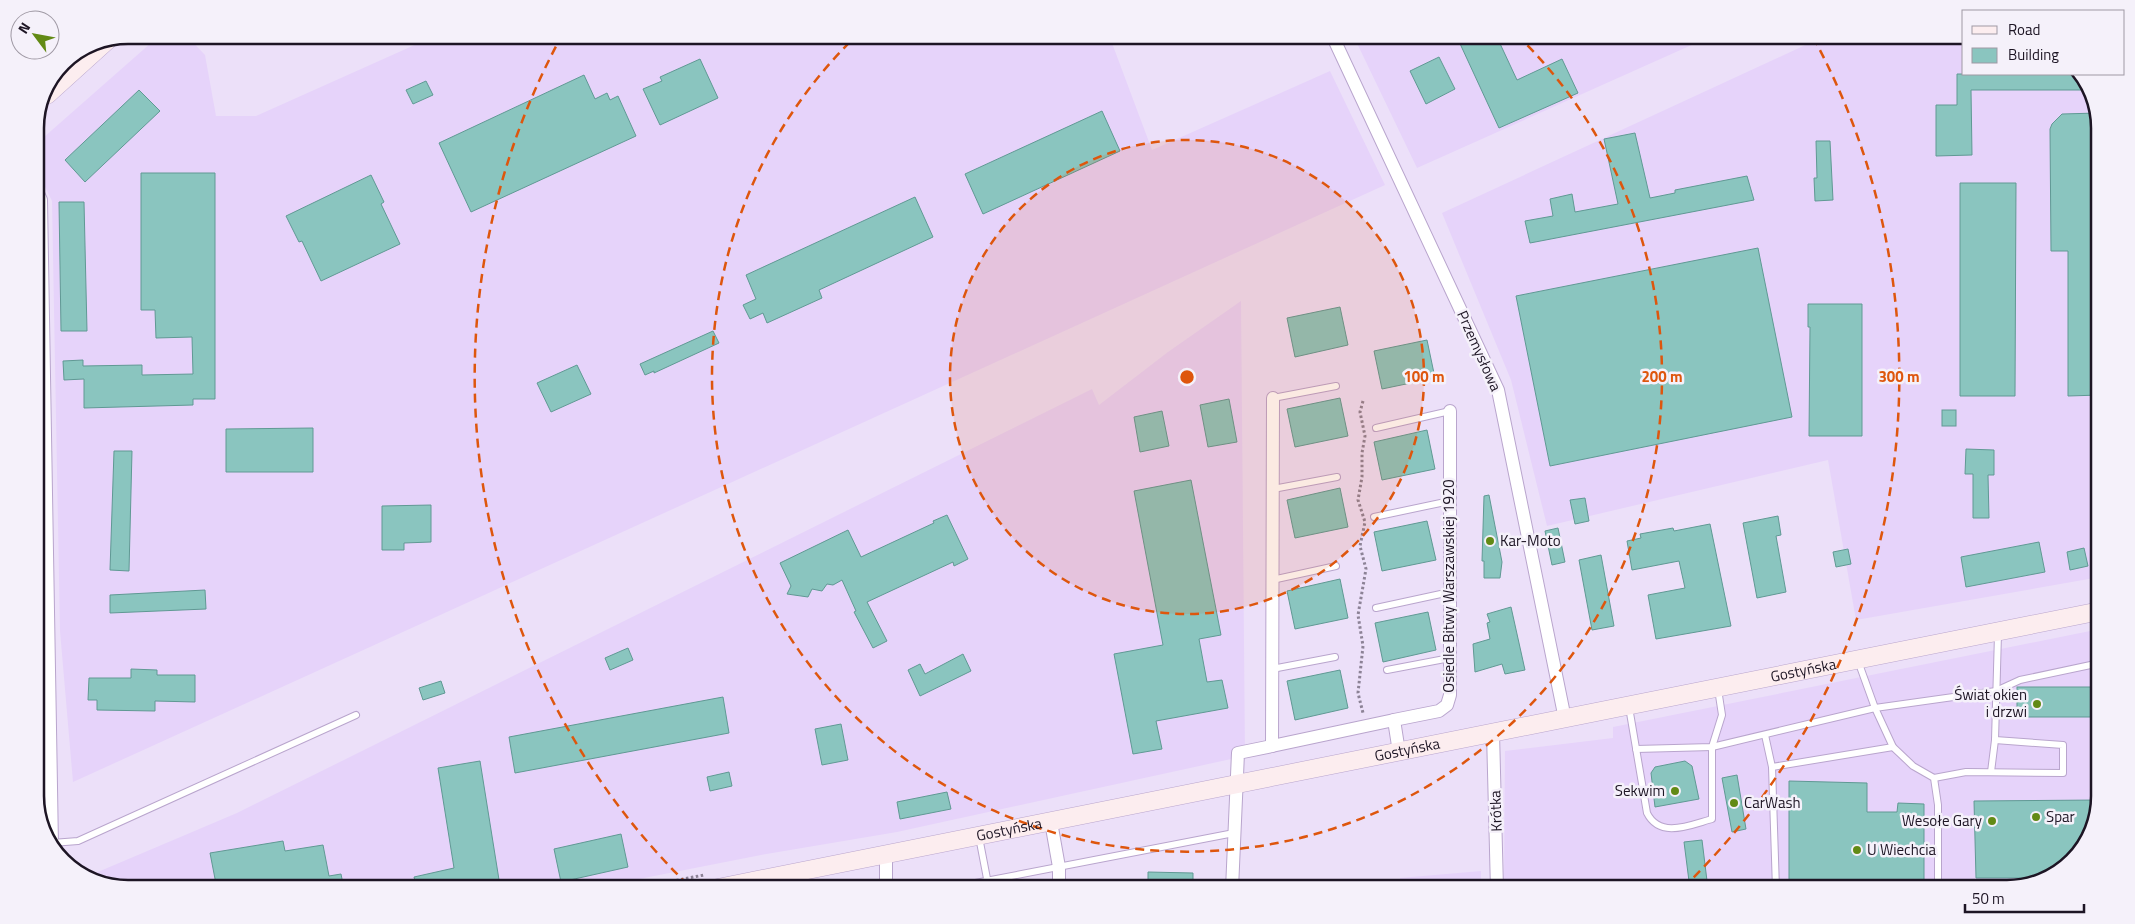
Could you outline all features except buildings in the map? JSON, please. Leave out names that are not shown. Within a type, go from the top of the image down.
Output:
[{"type":"main road","points":[[53,89],[98,49]]},
{"type":"main road","name":"Gostyńska","points":[[757,880],[2091,614]]},
{"type":"street","name":"Przemysłowa","points":[[1336,44],[1498,390],[1565,719]]},
{"type":"street","points":[[44,383],[52,833]]},
{"type":"street","points":[[1272,746],[1273,398]]},
{"type":"street","name":"Osiedle Bitwy Warszawskiej 1920","points":[[1235,785],[1238,753],[1438,711],[1447,705],[1450,695],[1450,411]]},
{"type":"street","points":[[1394,720],[1398,752]]},
{"type":"street","name":"Krótka","points":[[1492,733],[1497,880]]},
{"type":"street","points":[[1232,880],[1235,785]]},
{"type":"street","points":[[1051,822],[1059,867],[1059,880]]},
{"type":"street","points":[[886,854],[886,880]]},
{"type":"lane","points":[[1273,398],[1336,386]]},
{"type":"lane","points":[[1376,428],[1450,411]]},
{"type":"lane","points":[[1273,489],[1337,477]]},
{"type":"lane","points":[[1374,517],[1450,501]]},
{"type":"lane","points":[[1272,580],[1336,566]]},
{"type":"lane","points":[[1376,608],[1450,592]]},
{"type":"lane","points":[[1991,772],[1995,740],[1998,632]]},
{"type":"lane","points":[[1272,669],[1335,657]]},
{"type":"lane","points":[[1387,670],[1450,658]]},
{"type":"lane","points":[[1857,660],[1875,708],[1893,747],[1913,766],[1934,778],[1966,772],[2063,773],[2063,745],[1995,740]]},
{"type":"lane","points":[[1636,749],[1712,747],[1875,708],[1996,691],[2019,681],[2091,665]]},
{"type":"lane","points":[[1629,706],[1647,813],[1651,822],[1662,828],[1685,826],[1712,819],[1712,747],[1722,714],[1718,688]]},
{"type":"lane","points":[[59,844],[78,841],[356,715]]},
{"type":"lane","points":[[1765,735],[1772,767],[1776,880]]},
{"type":"lane","points":[[1772,767],[1893,747]]},
{"type":"lane","points":[[1934,778],[1938,805],[1938,880]]},
{"type":"lane","points":[[978,836],[989,880],[1234,833]]},
{"type":"path","points":[[1363,402],[1360,412],[1365,436],[1358,500],[1365,522],[1360,546],[1366,569],[1366,579],[1358,606],[1363,646],[1358,693],[1366,726]]},
{"type":"shaded area","points":[[150,44],[195,44],[205,55],[216,116],[256,116],[417,44],[1112,44],[1152,150],[1330,71],[1385,185],[73,782],[60,631],[52,201],[44,185],[44,137]]},
{"type":"shaded area","points":[[1357,44],[1694,44],[1417,168]]},
{"type":"shaded area","points":[[1808,44],[1962,44],[1962,75],[2072,75],[2083,90],[2090,111],[2091,122],[2091,579],[1856,620],[1828,460],[1547,526],[1511,380],[1442,213]]},
{"type":"shaded area","points":[[1241,301],[1245,756],[897,832],[761,855],[634,880],[127,880],[111,879],[94,874],[237,813],[1092,389],[1099,405],[1168,352]]},
{"type":"shaded area","points":[[2091,631],[2090,813],[2080,838],[2063,859],[2045,872],[2019,880],[1504,880],[1505,751],[1613,738],[1613,727]]},
{"type":"shaded area","points":[[1481,871],[1481,880],[1400,880],[1400,878]]},
{"type":"place","name":"Kar-Moto","points":[[1490,541]]},
{"type":"place","name":"Świat okien i drzwi","points":[[2037,704]]},
{"type":"place","name":"Sekwim","points":[[1675,791]]},
{"type":"place","name":"CarWash","points":[[1734,803]]},
{"type":"place","name":"Spar","points":[[2036,817]]},
{"type":"place","name":"Wesołe Gary","points":[[1992,821]]},
{"type":"place","name":"U Wiechcia","points":[[1857,850]]}]
